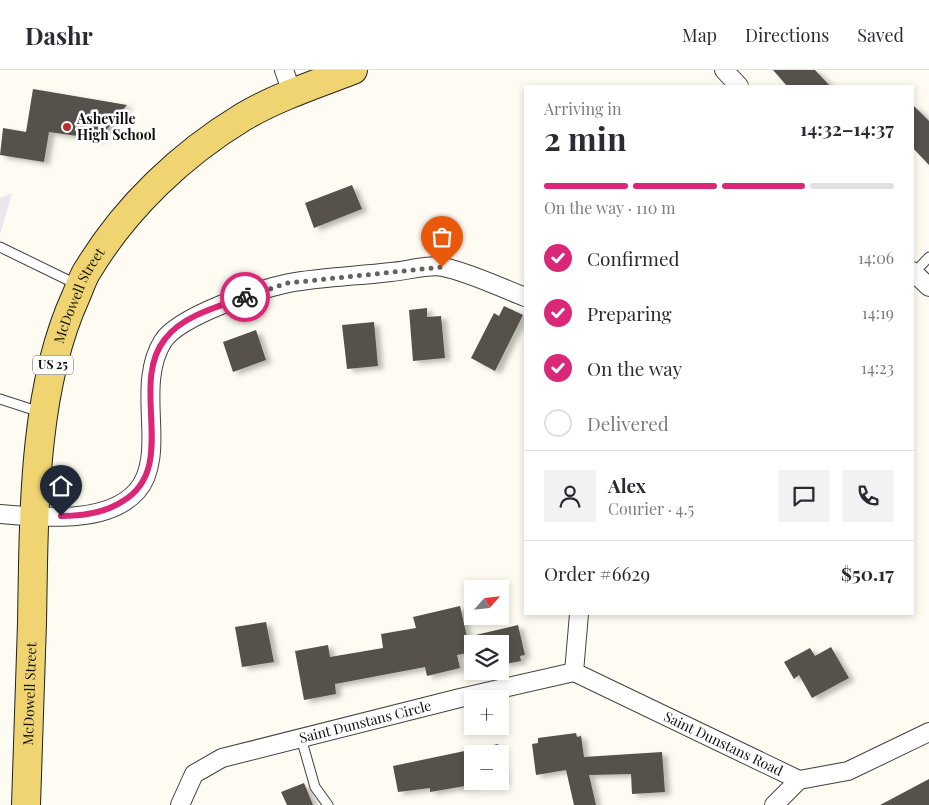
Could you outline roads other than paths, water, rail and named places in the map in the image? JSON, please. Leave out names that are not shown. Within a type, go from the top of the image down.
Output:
[{"type":"main road","name":"McDowell Street","points":[[26,805],[34,516],[44,413],[47,387],[62,327],[80,286],[88,269],[115,231],[143,197],[190,155],[243,117],[288,81],[353,70]]},
{"type":"street","points":[[724,70],[738,85]]},
{"type":"street","points":[[0,514],[75,516],[99,511],[120,503],[139,490],[150,461],[152,438],[150,390],[158,350],[164,339],[177,327],[223,304],[288,283],[442,267],[524,297]]},
{"type":"street","points":[[914,273],[929,287]]},
{"type":"street","points":[[574,672],[579,615]]},
{"type":"street","name":"Saint Dunstans Circle","points":[[180,805],[194,774],[222,758],[574,672]]},
{"type":"street","name":"Saint Dunstans Road","points":[[574,672],[799,780],[848,771],[929,732]]},
{"type":"street","points":[[774,805],[799,780]]},
{"type":"lane","points":[[0,247],[80,286]]},
{"type":"lane","points":[[914,271],[929,257]]},
{"type":"lane","points":[[0,399],[44,413]]},
{"type":"lane","points":[[301,738],[315,788],[328,805]]},
{"type":"place","name":"Asheville High School","points":[[67,127]]}]
